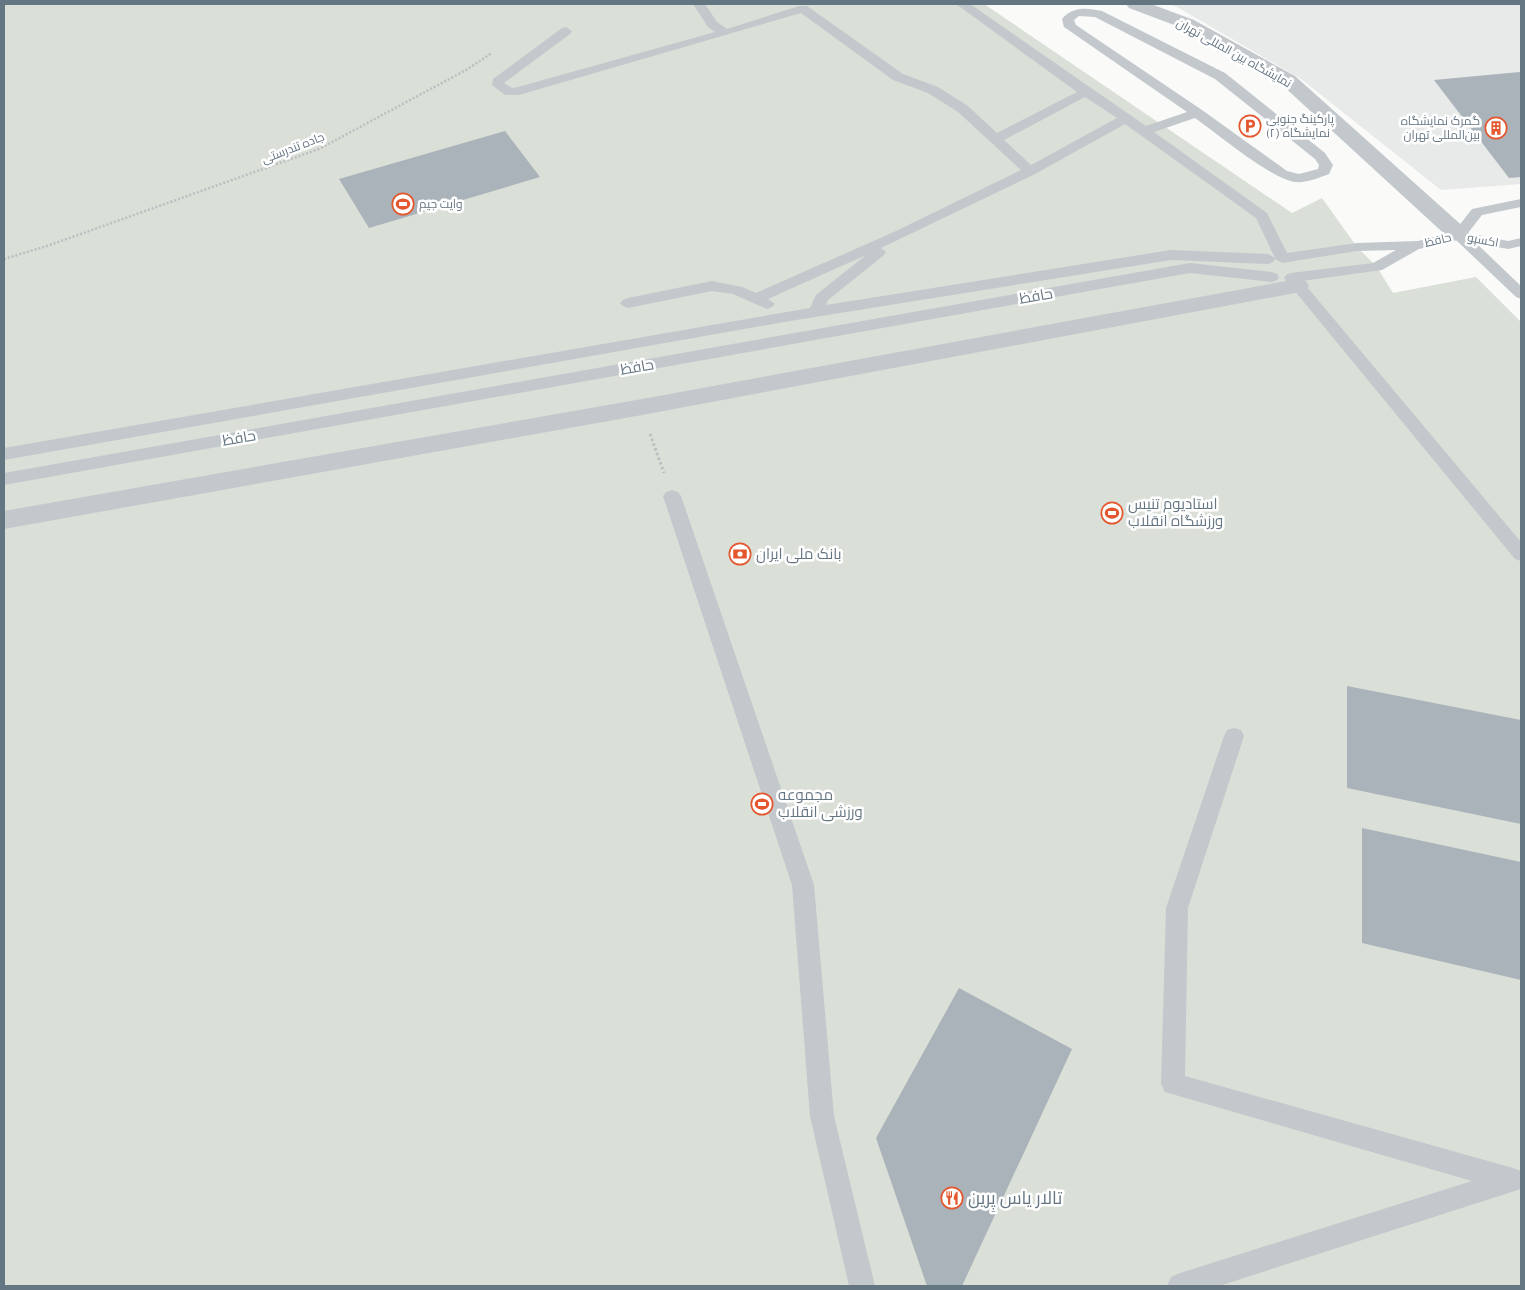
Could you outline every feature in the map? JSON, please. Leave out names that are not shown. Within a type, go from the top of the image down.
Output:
[{"type":"street","name":"نمایشگاه بین المللی تهران","points":[[1135,4],[1188,24],[1288,80],[1459,235]]},
{"type":"street","points":[[4,520],[661,404],[1294,282]]},
{"type":"lane","points":[[699,4],[712,24],[725,33]]},
{"type":"lane","points":[[962,4],[1126,118],[1262,216],[1275,259],[1296,268],[1294,282],[1521,554]]},
{"type":"lane","points":[[566,31],[498,82],[498,85],[510,92],[519,91],[725,33],[800,6],[898,77],[932,90],[963,109],[1030,170]]},
{"type":"lane","points":[[1076,14],[1098,14],[1220,76],[1320,156],[1326,165],[1324,171],[1301,179],[1291,178],[1282,174],[1197,112],[1070,27],[1068,18],[1076,14]]},
{"type":"lane","points":[[995,140],[1086,92]]},
{"type":"lane","points":[[1145,132],[1197,112]]},
{"type":"lane","points":[[757,298],[901,234],[1030,170],[1126,118]]},
{"type":"lane","name":"اکسپو","points":[[1521,204],[1477,212],[1459,235],[1508,245],[1521,242]]},
{"type":"lane","points":[[816,312],[821,298],[834,286],[901,234]]},
{"type":"lane","points":[[1459,235],[1521,294]]},
{"type":"lane","name":"حافظ","points":[[4,454],[790,316],[1171,255],[1275,259],[1357,247],[1418,244],[1459,235]]},
{"type":"lane","name":"حافظ","points":[[4,479],[1190,268],[1272,277],[1294,282],[1377,267],[1418,244]]},
{"type":"lane","points":[[1272,277],[1262,268],[1275,259]]},
{"type":"lane","points":[[628,303],[712,286],[737,290],[757,298],[790,316],[797,339]]},
{"type":"lane","points":[[672,496],[803,885],[822,1116],[862,1286]]},
{"type":"lane","points":[[1234,736],[1177,908],[1173,1084],[1516,1179]]},
{"type":"lane","points":[[1180,1286],[1516,1179]]},
{"type":"path","name":"جاده تندرستی","points":[[4,259],[47,246],[319,149],[466,70],[498,48]]},
{"type":"shaded area","name":"مجموعه ورزشی انقلاب","points":[[4,4],[984,4],[1292,213],[1322,198],[1357,247],[1377,267],[1393,293],[1476,277],[1521,322],[1521,1286],[4,1286]]},
{"type":"shaded area","points":[[1169,4],[1521,4],[1521,184],[1441,190],[1301,79]]},
{"type":"building","name":"گمرک نمایشگاه بین‌المللی تهران","points":[[1520,72],[1521,177],[1509,178],[1434,80]]},
{"type":"building","name":"وایت جیم","points":[[505,131],[540,177],[369,228],[339,179]]},
{"type":"building","points":[[1347,686],[1521,720],[1521,824],[1347,788]]},
{"type":"building","points":[[1362,828],[1521,862],[1521,980],[1362,943]]},
{"type":"building","points":[[959,988],[1072,1049],[962,1286],[927,1286],[876,1138]]},
{"type":"place","name":"پارکینگ جنوبی نمایشگاه (۲)","points":[[1250,126]]},
{"type":"place","name":"گمرک نمایشگاه بین‌المللی تهران","points":[[1496,128]]},
{"type":"place","name":"وایت جیم","points":[[403,204]]},
{"type":"place","name":"استادیوم تنیس ورزشگاه انقلاب","points":[[1112,513]]},
{"type":"place","name":"بانک ملی ایران","points":[[740,554]]},
{"type":"place","name":"مجموعه ورزشی انقلاب","points":[[762,804]]},
{"type":"place","name":"تالار یاس پِرین","points":[[952,1198]]}]
